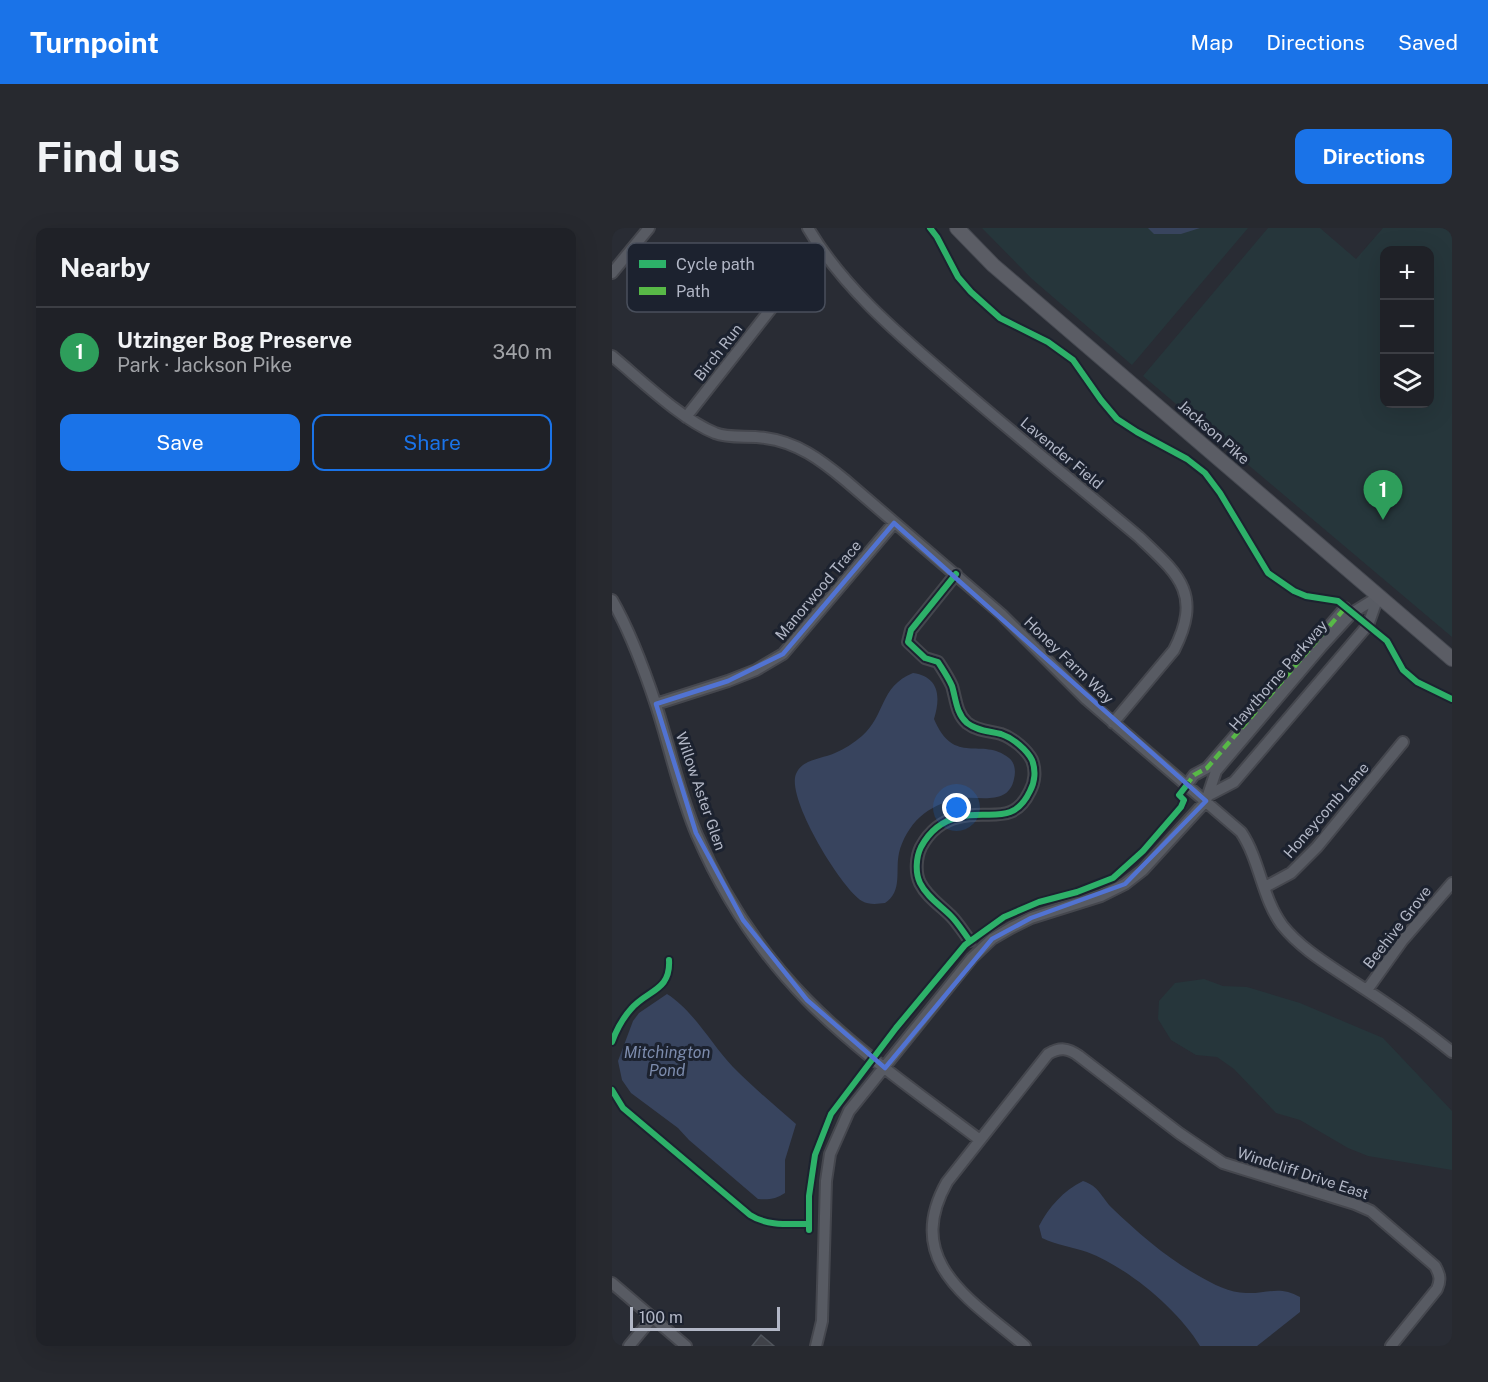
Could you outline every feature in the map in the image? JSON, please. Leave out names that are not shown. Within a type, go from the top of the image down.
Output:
[{"type":"main road","name":"Jackson Pike","points":[[957,228],[993,265],[1452,659]]},
{"type":"street","points":[[637,243],[649,228]]},
{"type":"street","name":"Lavender Field","points":[[808,228],[817,243]]},
{"type":"street","name":"Lavender Field","points":[[825,254],[907,341],[1139,537],[1175,572],[1186,598],[1186,622],[1181,636],[1174,650],[1113,723]]},
{"type":"street","points":[[612,273],[627,255]]},
{"type":"street","name":"Birch Run","points":[[686,417],[768,312]]},
{"type":"street","name":"Honey Farm Way","points":[[612,356],[686,417],[717,435],[766,438],[804,450],[829,466],[1001,614],[1113,723],[1186,786],[1207,798],[1245,838],[1274,912],[1282,925],[1305,948],[1452,1052]]},
{"type":"street","name":"Manorwood Trace","points":[[656,704],[756,670],[783,654],[894,523]]},
{"type":"street","points":[[956,574],[911,630],[908,642],[925,658],[938,662],[952,687],[957,708],[968,723],[986,732],[1003,735],[1020,745],[1032,760],[1035,774],[1032,789],[1023,804],[1012,812],[999,816],[959,816],[941,824],[928,836],[919,851],[916,868],[919,882],[930,896],[952,916],[970,941]]},
{"type":"street","name":"Hawthorne Parkway","points":[[1207,798],[1216,771],[1321,647],[1352,613],[1378,597]]},
{"type":"street","name":"Hawthorne Parkway","points":[[816,1346],[822,1321],[826,1181],[830,1154],[849,1111],[972,958],[992,939],[1031,918],[1101,896],[1125,884],[1143,870],[1207,798],[1234,782],[1368,625],[1378,597]]},
{"type":"street","name":"Willow Aster Glen","points":[[612,600],[623,620],[656,704],[696,833],[717,878],[743,920],[774,962],[807,1000],[864,1052],[980,1140]]},
{"type":"street","points":[[1186,786],[1194,775],[1207,768],[1345,608]]},
{"type":"street","name":"Honeycomb Lane","points":[[1265,887],[1291,873],[1317,847],[1403,742]]},
{"type":"street","name":"Beehive Grove","points":[[1367,990],[1402,941],[1452,883]]},
{"type":"street","name":"Windcliff Drive East","points":[[1025,1346],[950,1280],[941,1267],[934,1245],[933,1222],[937,1201],[947,1182],[1048,1054],[1060,1049],[1073,1051],[1179,1133],[1223,1162],[1371,1211],[1435,1266],[1440,1274],[1437,1289],[1391,1346]]},
{"type":"street","points":[[612,1283],[686,1346]]},
{"type":"street","points":[[629,1346],[652,1317]]},
{"type":"highlighted area","points":[[894,523],[1206,801],[1125,884],[1031,918],[992,939],[885,1068],[807,1000],[743,920],[696,833],[656,704],[728,681],[783,654]]},
{"type":"shaded area","points":[[982,228],[1248,228],[1132,365],[1032,279]]},
{"type":"shaded area","points":[[1268,228],[1320,228],[1356,259],[1383,228],[1452,228],[1452,637],[1143,376]]},
{"type":"shaded area","points":[[1204,979],[1223,986],[1247,987],[1300,1003],[1383,1038],[1452,1111],[1452,1170],[1368,1156],[1348,1148],[1300,1120],[1276,1113],[1234,1069],[1217,1057],[1196,1055],[1171,1040],[1158,1019],[1159,1001],[1175,983]]},
{"type":"water","points":[[1148,228],[1200,228],[1181,234],[1154,234]]},
{"type":"water","points":[[913,673],[928,679],[936,689],[937,703],[934,719],[942,734],[959,747],[999,752],[1013,762],[1015,776],[1011,788],[1005,794],[990,798],[956,799],[937,806],[920,817],[904,838],[900,848],[896,887],[891,898],[885,903],[867,903],[853,893],[841,879],[817,842],[799,802],[795,786],[796,774],[808,762],[830,755],[862,736],[870,728],[894,686]]},
{"type":"water","name":"Mitchington Pond","points":[[667,994],[694,1018],[733,1067],[796,1124],[785,1160],[785,1193],[782,1195],[772,1199],[758,1199],[678,1128],[631,1093],[622,1080],[618,1061],[633,1021],[639,1013]]},
{"type":"water","points":[[1083,1181],[1096,1189],[1112,1208],[1143,1236],[1187,1269],[1216,1285],[1240,1293],[1286,1291],[1293,1293],[1300,1297],[1300,1312],[1257,1346],[1200,1346],[1179,1318],[1135,1279],[1087,1252],[1042,1238],[1039,1226],[1047,1212],[1057,1200]]},
{"type":"building","points":[[761,1335],[774,1346],[752,1346]]},
{"type":"marked path","points":[[1186,786],[1194,775],[1207,768],[1345,608]]},
{"type":"cycle path","points":[[930,228],[958,277],[1000,318],[1048,342],[1073,360],[1117,419],[1187,459],[1205,473],[1220,493],[1268,573],[1294,591],[1306,596],[1338,601],[1387,641],[1403,670],[1417,682],[1452,699]]},
{"type":"cycle path","points":[[956,574],[911,630],[908,642],[925,658],[938,662],[952,686],[958,710],[963,719],[971,726],[1001,734],[1015,741],[1030,756],[1034,772],[1030,791],[1016,809],[1008,813],[970,815],[947,821],[932,832],[919,851],[917,870],[920,883],[930,897],[954,919],[970,941]]},
{"type":"cycle path","points":[[809,1230],[809,1196],[815,1155],[831,1114],[896,1028],[965,945],[1004,917],[1039,902],[1077,892],[1113,878],[1143,851],[1181,807],[1184,800],[1179,795],[1186,786]]},
{"type":"cycle path","points":[[612,1042],[631,1009],[662,984],[669,970],[669,960]]},
{"type":"cycle path","points":[[612,1090],[623,1108],[750,1215],[771,1223],[809,1224]]},
{"type":"place","name":"Utzinger Bog Preserve","points":[[1383,520]]}]
